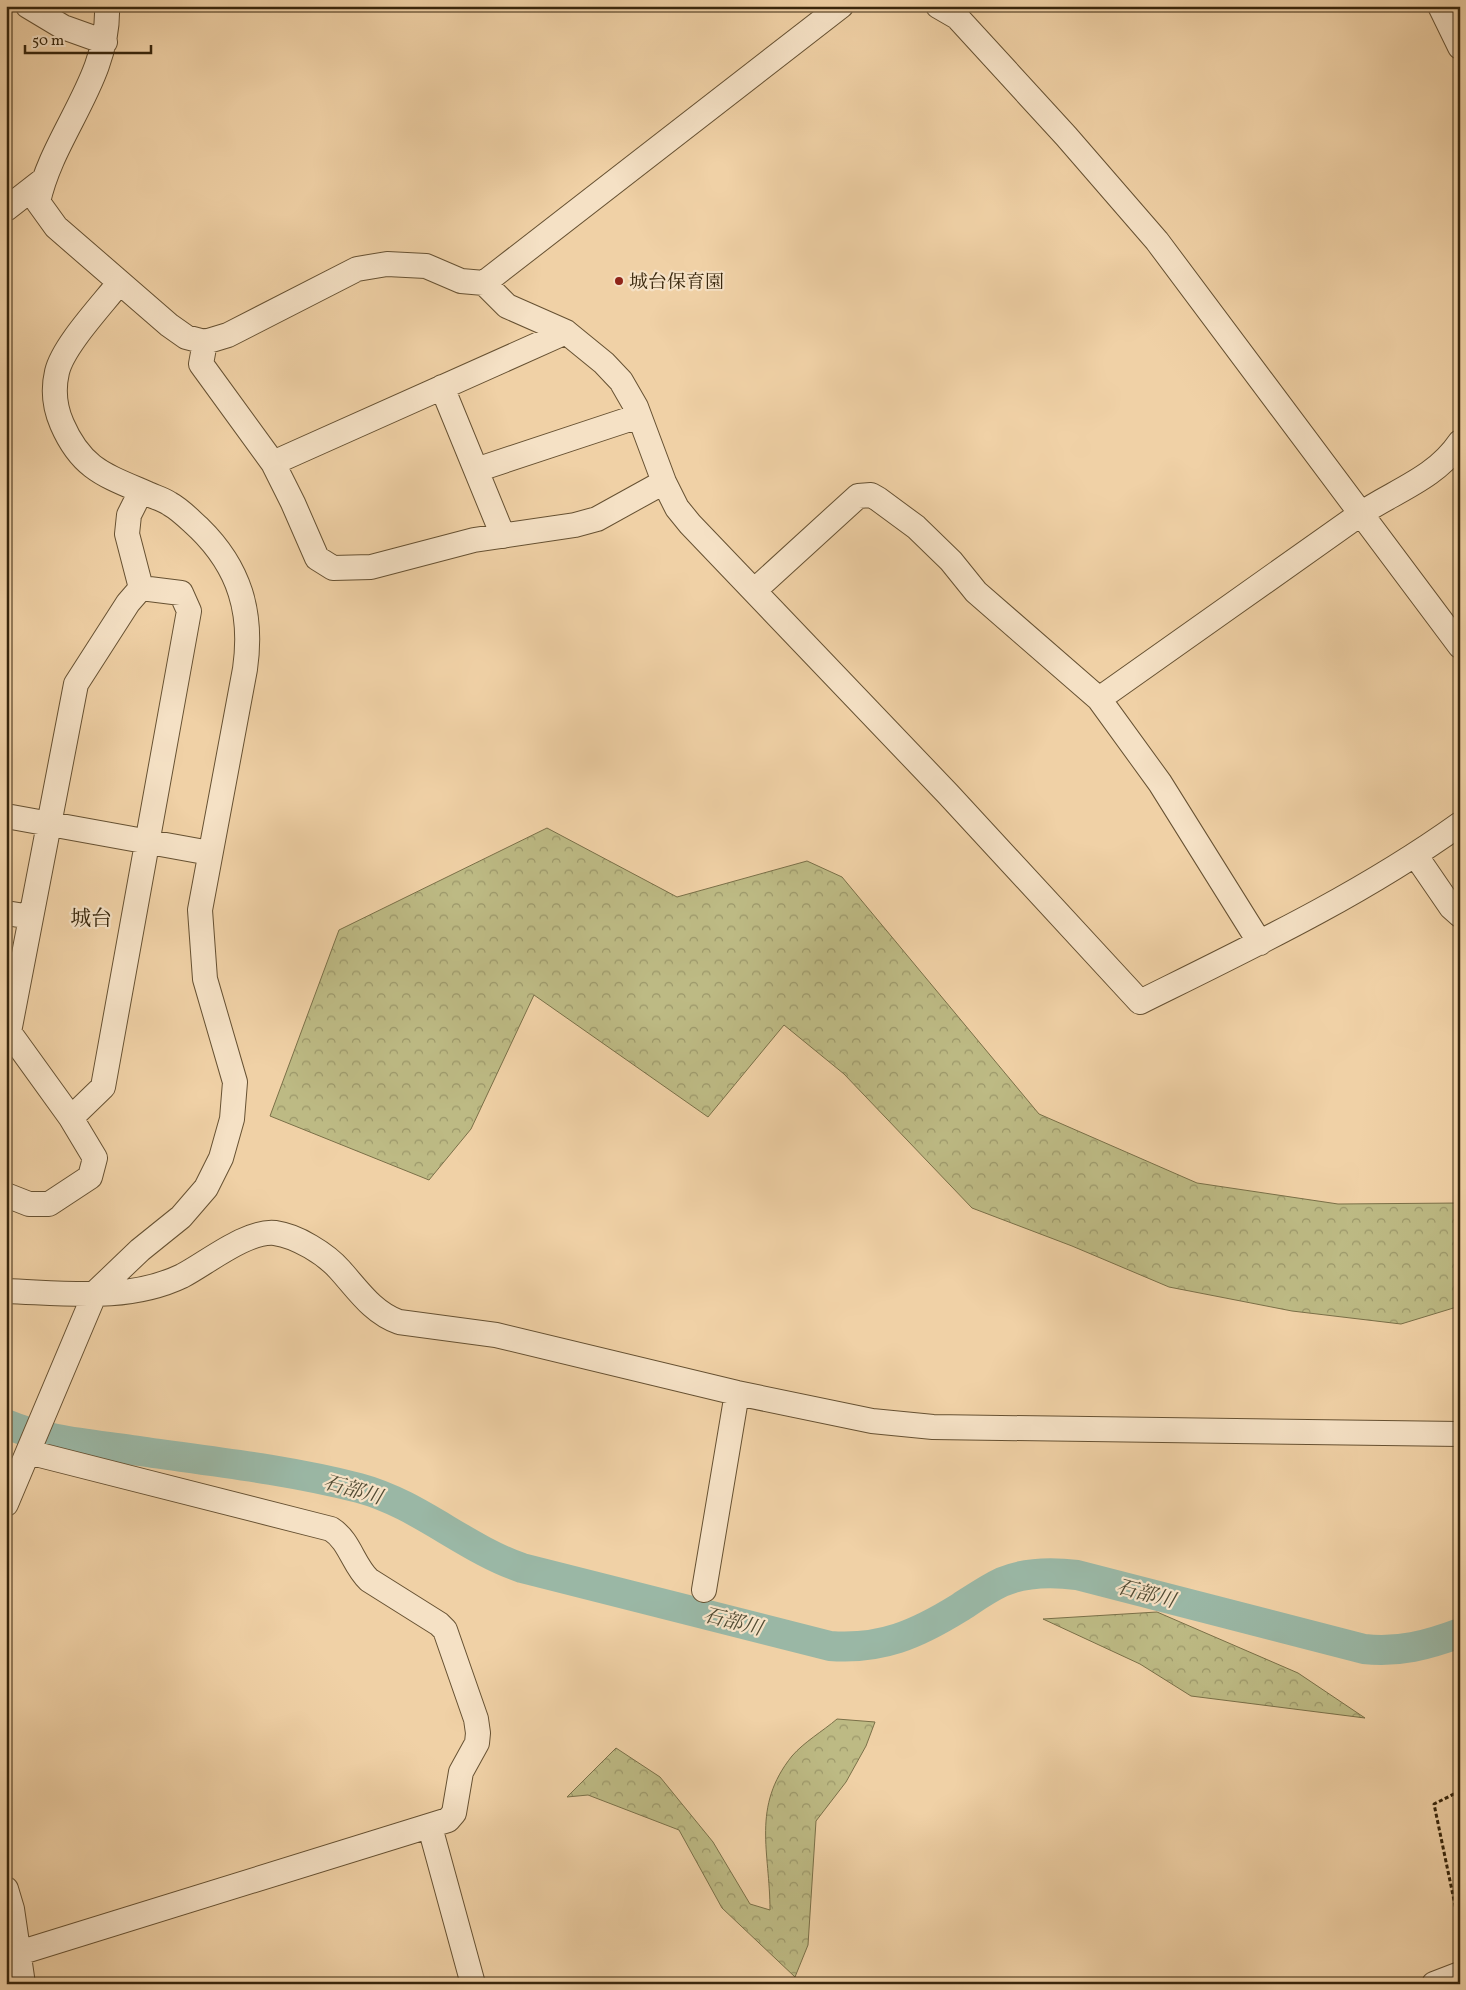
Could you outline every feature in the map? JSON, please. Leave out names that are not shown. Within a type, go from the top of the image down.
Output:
[{"type":"street","points":[[28,6],[63,28],[105,42]]},
{"type":"street","points":[[107,6],[105,42],[95,75],[53,153],[42,181],[38,202],[56,227],[186,337],[205,342],[228,335],[357,269],[387,264],[426,266],[462,281],[484,283],[507,306],[566,332],[604,363],[630,394],[664,482],[677,508],[690,524],[948,794],[1140,1002],[1260,943],[1416,856],[1460,824]]},
{"type":"street","points":[[484,283],[840,6]]},
{"type":"street","points":[[1440,6],[1460,47]]},
{"type":"street","points":[[948,12],[1066,136],[1157,241],[1460,646]]},
{"type":"street","points":[[6,209],[42,181]]},
{"type":"street","points":[[6,1504],[95,1294],[140,1250],[181,1217],[206,1188],[221,1158],[230,1126],[235,1082],[226,1047],[211,1003],[201,948],[200,910],[249,641],[245,607],[233,573],[217,546],[170,504],[109,477],[87,464],[70,443],[59,418],[54,395],[57,371],[70,347],[120,283]]},
{"type":"street","points":[[273,463],[566,332]]},
{"type":"street","points":[[205,342],[201,364],[273,463],[317,558],[333,568],[371,567],[474,540],[575,525],[596,519],[664,482]]},
{"type":"street","points":[[442,388],[503,536]]},
{"type":"street","points":[[476,470],[639,416]]},
{"type":"street","points":[[1099,699],[1362,513],[1417,483],[1447,458],[1460,442]]},
{"type":"street","points":[[141,491],[129,515],[127,534],[141,588]]},
{"type":"street","points":[[754,591],[850,502],[858,496],[871,495],[916,527],[950,561],[976,592],[1099,699],[1160,783],[1260,943]]},
{"type":"street","points":[[6,1196],[29,1204],[49,1204],[90,1176],[94,1158],[71,1118],[8,1034],[76,684],[128,603],[141,588]]},
{"type":"street","points":[[71,1118],[103,1087],[189,611],[181,593],[141,588]]},
{"type":"street","points":[[6,816],[210,853]]},
{"type":"street","points":[[1416,856],[1451,907],[1460,915]]},
{"type":"street","points":[[6,913],[31,917]]},
{"type":"street","points":[[6,1291],[95,1294],[136,1291],[182,1276],[262,1233],[275,1233],[302,1243],[323,1256],[338,1268],[376,1310],[393,1320],[414,1325],[496,1335],[738,1392],[872,1421],[933,1427],[1460,1434]]},
{"type":"street","points":[[704,1590],[738,1392]]},
{"type":"street","points":[[12,1954],[448,1820],[454,1813],[458,1779],[474,1751],[478,1733],[476,1719],[449,1641],[439,1624],[369,1580],[361,1572],[338,1534],[323,1526],[28,1452]]},
{"type":"street","points":[[430,1826],[473,1984]]},
{"type":"street","points":[[6,1889],[12,1909],[12,1954],[23,1984]]},
{"type":"street","points":[[1434,1984],[1460,1974]]},
{"type":"path","points":[[1460,1791],[1434,1804],[1460,1929]]},
{"type":"green space","points":[[547,828],[677,897],[807,861],[842,877],[1039,1114],[1197,1183],[1338,1204],[1460,1203],[1460,1306],[1401,1324],[1292,1311],[1169,1287],[1072,1246],[972,1208],[844,1074],[784,1025],[708,1117],[534,995],[471,1129],[429,1180],[270,1116],[339,930]]},
{"type":"green space","points":[[1157,1612],[1298,1673],[1365,1718],[1191,1696],[1140,1664],[1043,1619]]},
{"type":"green space","points":[[837,1719],[875,1722],[866,1746],[846,1782],[816,1821],[808,1945],[795,1977],[722,1908],[679,1830],[588,1795],[567,1797],[616,1748],[660,1777],[713,1842],[750,1904],[770,1910],[766,1830],[771,1793],[779,1775],[792,1756]]},
{"type":"waterway","name":"石部川","points":[[6,1424],[21,1430],[68,1441],[275,1471],[359,1488],[402,1504],[480,1549],[522,1568],[830,1646],[848,1647],[882,1643],[913,1633],[1002,1582],[1020,1576],[1048,1573],[1077,1575],[1364,1649],[1401,1649],[1460,1633]]},
{"type":"place","name":"城台保育園","points":[[619,281]]},
{"type":"district","name":"城台","points":[[91,918]]}]
